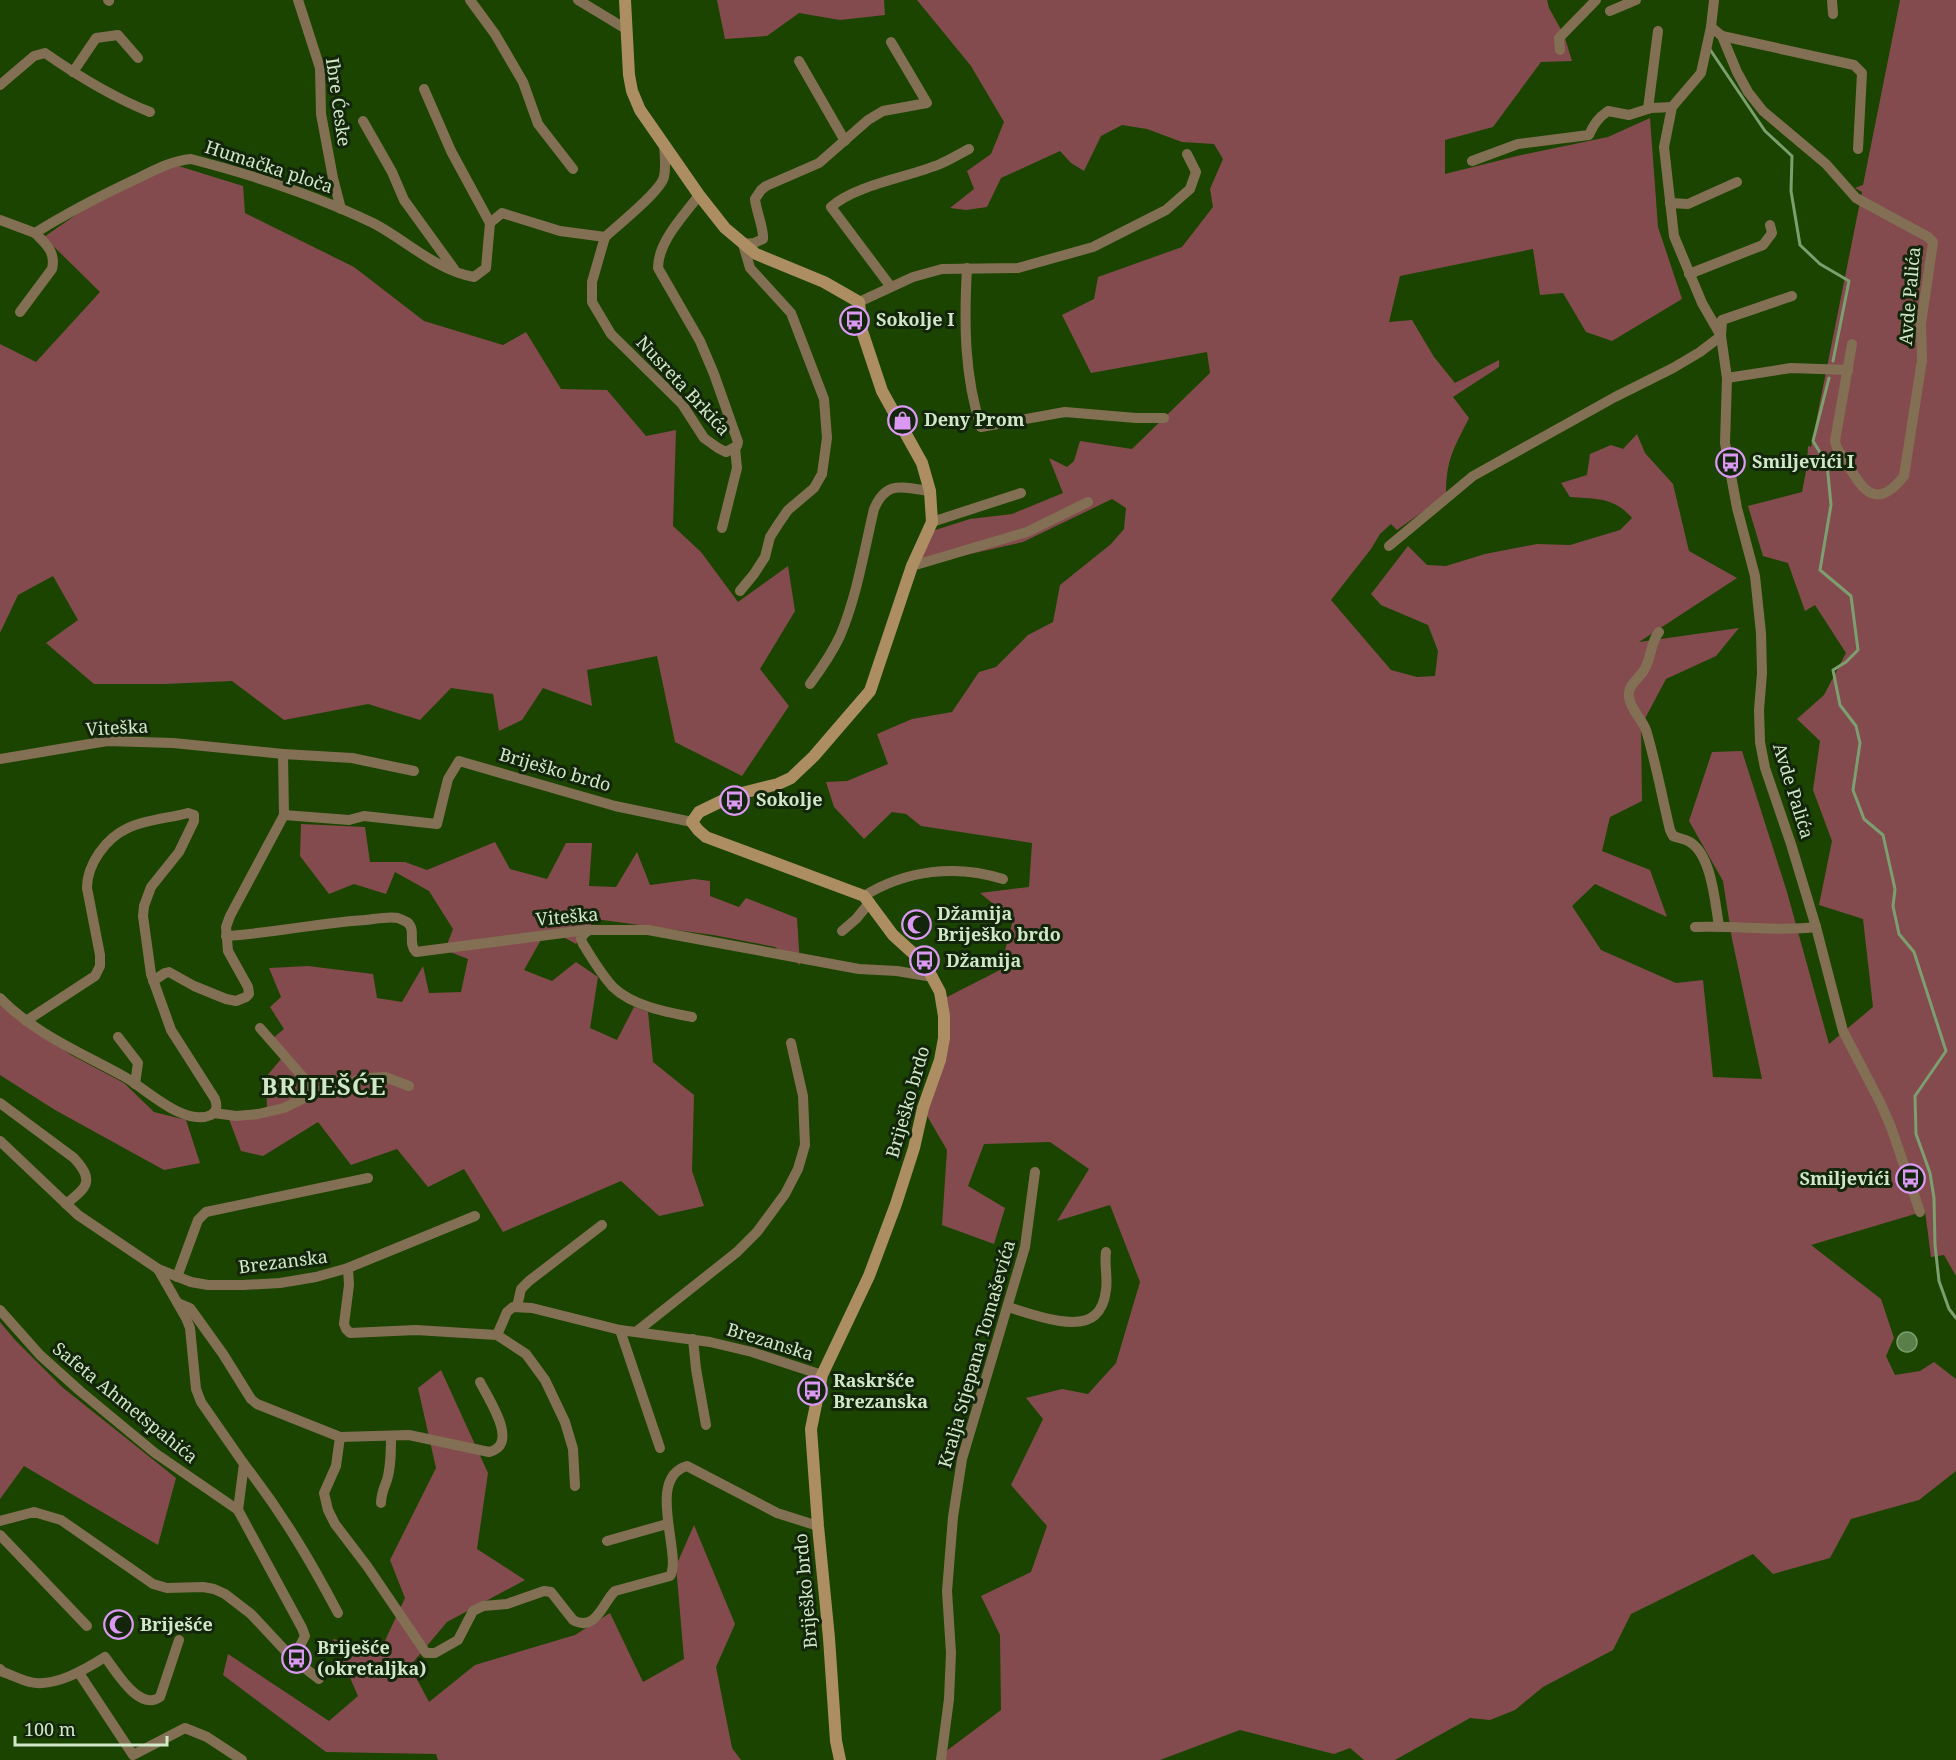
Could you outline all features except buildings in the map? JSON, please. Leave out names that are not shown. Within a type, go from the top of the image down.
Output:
[{"type":"street","name":"Ibre Ćeske","points":[[298,0],[320,68],[321,114],[341,209]]},
{"type":"street","points":[[470,0],[495,34],[523,82],[538,124],[573,169]]},
{"type":"street","points":[[578,0],[626,29]]},
{"type":"street","points":[[625,0],[629,75],[632,90],[640,110],[699,195],[725,228],[756,254],[824,282],[859,302]]},
{"type":"street","points":[[1560,50],[1559,38],[1596,0]]},
{"type":"street","points":[[1610,11],[1636,0]]},
{"type":"street","name":"Avde Palića","points":[[1714,0],[1701,73],[1672,107],[1664,147],[1674,236],[1702,303],[1721,336],[1727,378],[1725,443],[1737,508],[1755,576],[1761,633],[1760,742],[1765,768],[1816,927],[1843,1031],[1887,1119],[1920,1212]]},
{"type":"street","points":[[1832,0],[1833,14]]},
{"type":"street","name":"Avde Palića","points":[[1711,27],[1722,36],[1859,68],[1862,73],[1858,149]]},
{"type":"street","points":[[1648,109],[1658,31]]},
{"type":"street","points":[[73,72],[96,38],[118,35],[138,58]]},
{"type":"street","name":"Avde Palića","points":[[1722,36],[1737,72],[1748,92],[1763,111],[1826,164],[1856,198],[1929,237],[1933,242],[1921,324],[1923,360],[1904,476],[1888,493],[1881,496],[1871,495],[1865,489],[1835,441],[1852,344]]},
{"type":"street","points":[[743,244],[754,243],[763,239],[764,236],[755,199],[760,190],[819,163],[868,120],[883,111],[927,103],[891,42]]},
{"type":"street","points":[[0,85],[34,56],[45,53],[120,100],[150,112]]},
{"type":"street","points":[[799,61],[845,141]]},
{"type":"street","points":[[363,121],[405,200],[457,274],[474,277],[486,268],[490,223],[451,151],[424,89]]},
{"type":"street","points":[[1472,161],[1518,144],[1589,135],[1599,116],[1608,111],[1629,115],[1648,109],[1672,107]]},
{"type":"street","points":[[490,223],[502,213],[560,231],[605,237],[661,183],[665,165],[664,145]]},
{"type":"street","points":[[891,287],[831,207],[838,201],[866,189],[940,164],[969,149]]},
{"type":"street","points":[[859,302],[913,277],[942,269],[1018,268],[1093,247],[1166,210],[1190,189],[1196,172],[1187,154]]},
{"type":"street","name":"Humačka ploča","points":[[35,233],[71,211],[175,160],[191,159],[309,195],[374,224],[457,274]]},
{"type":"street","points":[[1670,203],[1688,204],[1737,182]]},
{"type":"street","name":"Nusreta Brkića","points":[[605,237],[592,282],[592,302],[611,334],[682,404],[704,438],[726,452],[735,448],[737,438],[700,341],[658,268],[660,256],[668,238],[699,195]]},
{"type":"street","points":[[0,220],[35,233],[49,248],[53,264],[52,269],[20,312]]},
{"type":"street","points":[[1689,274],[1763,245],[1772,233],[1770,225]]},
{"type":"street","points":[[740,591],[765,557],[770,537],[778,523],[788,510],[814,488],[822,474],[827,438],[824,399],[791,313],[750,268],[743,244]]},
{"type":"street","points":[[966,268],[968,365],[973,404],[981,427],[1065,412],[1164,418]]},
{"type":"street","points":[[1389,546],[1473,476],[1700,352],[1721,336],[1722,320],[1792,296]]},
{"type":"street","points":[[692,822],[699,812],[734,795],[778,784],[791,778],[814,756],[870,691],[912,566],[932,522],[930,491],[922,463],[882,391],[862,331],[859,302]]},
{"type":"street","points":[[1727,378],[1791,368],[1848,370]]},
{"type":"street","points":[[722,528],[737,468],[735,448]]},
{"type":"street","points":[[810,684],[840,636],[857,584],[874,509],[884,490],[893,488],[930,491]]},
{"type":"street","points":[[932,522],[1021,493]]},
{"type":"street","points":[[912,566],[1027,532],[1088,502]]},
{"type":"street","points":[[1659,632],[1652,640],[1644,672],[1631,686],[1629,701],[1645,728],[1670,830],[1673,836],[1691,842],[1706,865],[1711,878],[1719,926]]},
{"type":"street","name":"Viteška","points":[[0,759],[107,741],[173,742],[283,754],[352,758],[414,771]]},
{"type":"street","points":[[153,981],[169,972],[194,986],[226,999],[236,1001],[246,998],[249,994],[248,987],[228,951],[226,927],[284,815],[283,754]]},
{"type":"street","name":"Briješko brdo","points":[[284,815],[349,820],[364,816],[437,824],[448,779],[459,761],[615,806],[692,822],[706,837],[867,899],[893,934],[925,964],[933,977],[940,992],[944,1016],[944,1038],[940,1060],[923,1108],[914,1148],[877,1256],[822,1375],[811,1429],[836,1742],[840,1760]]},
{"type":"street","points":[[26,1021],[95,976],[100,966],[87,878],[94,860],[104,847],[126,829],[188,813],[194,815],[194,821],[179,852],[151,887],[143,916],[153,981],[171,1030],[215,1099],[214,1113]]},
{"type":"street","points":[[842,931],[856,919],[867,899],[881,885],[908,876],[935,870],[985,873],[1003,879]]},
{"type":"street","name":"Viteška","points":[[226,936],[259,934],[349,921],[398,918],[410,926],[411,944],[416,952],[589,930],[648,930],[859,969],[897,971],[933,977]]},
{"type":"street","points":[[1695,927],[1802,929],[1816,927]]},
{"type":"street","points":[[589,930],[581,939],[583,944],[605,978],[615,988],[630,1000],[692,1017]]},
{"type":"street","points":[[0,998],[35,1028],[135,1084],[159,1102],[182,1113],[206,1116],[214,1113],[236,1116],[258,1114],[284,1108],[316,1092],[366,1078],[385,1077],[409,1086]]},
{"type":"street","points":[[260,1028],[316,1092]]},
{"type":"street","points":[[118,1037],[138,1063],[135,1084]]},
{"type":"street","points":[[636,1332],[737,1252],[757,1232],[785,1194],[798,1169],[805,1144],[803,1096],[791,1043]]},
{"type":"street","points":[[0,1103],[84,1168],[88,1176],[86,1185],[66,1204]]},
{"type":"street","name":"Brezanska","points":[[0,1141],[78,1215],[158,1269],[177,1277],[208,1285],[243,1285],[316,1277],[348,1268],[350,1285],[344,1324],[350,1333],[416,1330],[497,1335],[526,1354],[545,1380],[565,1422],[573,1449],[575,1486]]},
{"type":"street","name":"Kralja Stjepana Tomaševića","points":[[940,1760],[949,1699],[951,1653],[947,1591],[953,1517],[962,1459],[1025,1247],[1035,1172]]},
{"type":"street","points":[[177,1277],[198,1220],[206,1212],[368,1178]]},
{"type":"street","points":[[348,1268],[475,1216]]},
{"type":"street","points":[[497,1335],[507,1312],[517,1307],[521,1289],[602,1225]]},
{"type":"street","points":[[1008,1308],[1065,1322],[1090,1318],[1095,1315],[1104,1299],[1107,1287],[1106,1252]]},
{"type":"street","points":[[158,1269],[190,1328],[196,1389],[201,1402],[279,1510],[302,1546],[338,1613]]},
{"type":"street","points":[[178,1303],[190,1308],[223,1354],[250,1399],[257,1404],[340,1437],[409,1435],[489,1452],[494,1451],[503,1438],[501,1426],[480,1382]]},
{"type":"street","name":"Brezanska","points":[[517,1307],[532,1308],[620,1330],[693,1339],[752,1352],[822,1375]]},
{"type":"street","name":"Safeta Ahmetspahića","points":[[0,1310],[40,1355],[80,1391],[155,1453],[238,1510],[305,1636],[293,1659]]},
{"type":"street","points":[[620,1330],[660,1448]]},
{"type":"street","points":[[693,1339],[706,1425]]},
{"type":"street","points":[[381,1503],[381,1491],[387,1480],[390,1463],[391,1436]]},
{"type":"street","points":[[340,1437],[336,1466],[324,1493],[328,1510],[335,1524],[367,1566],[426,1653],[430,1654],[458,1640],[473,1611],[483,1606],[507,1604],[544,1591],[551,1592],[573,1620],[578,1623],[590,1621],[602,1611],[610,1595],[615,1591],[670,1576],[672,1573],[667,1524],[668,1488],[678,1469],[687,1466],[777,1513],[818,1526]]},
{"type":"street","points":[[238,1510],[244,1464]]},
{"type":"street","points":[[0,1521],[34,1512],[52,1517],[60,1520],[153,1584],[167,1588],[203,1587],[225,1594],[251,1614],[293,1659],[319,1679]]},
{"type":"street","points":[[607,1541],[667,1524]]},
{"type":"street","points":[[0,1535],[87,1626]]},
{"type":"street","points":[[1,1675],[31,1683],[52,1681],[79,1673],[105,1657],[123,1682],[137,1696],[155,1701],[160,1697],[179,1640]]},
{"type":"street","points":[[79,1673],[134,1758],[186,1728],[207,1737],[242,1760]]},
{"type":"shaded area","points":[[717,0],[884,0],[885,15],[840,20],[799,13],[767,36],[725,39]]},
{"type":"shaded area","points":[[917,0],[1547,0],[1564,35],[1572,61],[1541,62],[1493,127],[1445,140],[1445,174],[1608,137],[1650,118],[1658,227],[1682,299],[1612,341],[1586,332],[1563,293],[1540,295],[1533,249],[1400,276],[1389,322],[1412,320],[1434,357],[1455,383],[1499,360],[1499,367],[1453,397],[1469,418],[1449,463],[1446,495],[1397,530],[1391,524],[1380,534],[1331,600],[1391,670],[1417,677],[1435,676],[1438,651],[1428,625],[1381,605],[1371,594],[1408,546],[1427,565],[1446,566],[1485,554],[1537,544],[1570,545],[1620,530],[1632,518],[1625,511],[1604,500],[1570,497],[1561,483],[1587,475],[1590,454],[1611,445],[1623,449],[1637,434],[1645,453],[1673,484],[1689,551],[1737,578],[1639,642],[1739,628],[1716,656],[1666,679],[1641,726],[1642,801],[1610,817],[1602,851],[1650,870],[1667,917],[1595,884],[1572,906],[1601,950],[1676,983],[1703,980],[1713,1077],[1762,1079],[1732,939],[1723,881],[1689,821],[1712,752],[1742,751],[1787,892],[1829,1044],[1873,1007],[1863,919],[1819,905],[1832,841],[1813,790],[1820,741],[1797,719],[1824,695],[1846,653],[1815,605],[1805,611],[1788,563],[1763,556],[1748,506],[1802,492],[1808,446],[1811,447],[1862,192],[1855,188],[1863,185],[1900,0],[1956,0],[1956,1276],[1944,1255],[1931,1257],[1925,1211],[1811,1245],[1881,1299],[1894,1338],[1886,1356],[1895,1375],[1920,1371],[1934,1362],[1956,1379],[1956,1471],[1919,1500],[1851,1519],[1830,1558],[1773,1574],[1753,1554],[1631,1614],[1613,1650],[1543,1687],[1515,1710],[1490,1720],[1470,1718],[1395,1760],[1364,1760],[1350,1748],[1334,1754],[1240,1730],[1160,1760],[943,1760],[945,1752],[1001,1710],[1000,1635],[981,1596],[1031,1572],[1047,1526],[1011,1485],[1043,1419],[1026,1398],[1062,1389],[1088,1394],[1116,1363],[1140,1282],[1110,1205],[1057,1221],[1089,1169],[1050,1142],[984,1144],[968,1186],[1005,1208],[994,1244],[942,1225],[947,1150],[923,1109],[941,1059],[947,997],[1000,970],[1013,920],[980,893],[1029,887],[1032,843],[921,826],[906,814],[892,812],[864,839],[834,807],[826,782],[847,781],[888,764],[877,734],[912,719],[952,712],[979,672],[996,667],[1028,635],[1053,622],[1060,585],[1111,544],[1124,529],[1126,508],[1112,499],[1023,542],[917,566],[932,531],[970,519],[1012,514],[1063,493],[1049,458],[1067,467],[1074,461],[1080,441],[1132,449],[1210,373],[1207,352],[1091,373],[1062,315],[1094,299],[1098,277],[1182,247],[1213,207],[1210,189],[1223,159],[1214,144],[1182,142],[1147,129],[1122,125],[1101,136],[1084,171],[1071,163],[1060,151],[1001,178],[987,207],[966,210],[950,208],[974,189],[967,171],[991,154],[1004,122],[971,66]]},
{"type":"shaded area","points":[[172,164],[243,186],[245,213],[354,267],[424,321],[503,345],[526,332],[561,389],[607,390],[646,436],[676,430],[673,526],[701,552],[738,602],[788,566],[795,611],[760,669],[789,706],[742,776],[675,742],[657,656],[587,670],[592,706],[543,688],[522,720],[499,731],[493,694],[451,688],[420,720],[368,704],[284,720],[232,681],[94,684],[46,643],[78,620],[53,576],[18,595],[0,633],[0,344],[36,362],[100,292],[44,237],[93,203]]},
{"type":"shaded area","points":[[301,824],[365,827],[370,862],[405,862],[427,870],[495,842],[510,869],[547,879],[566,843],[592,843],[589,886],[616,887],[637,852],[650,885],[694,879],[710,881],[710,896],[739,907],[746,898],[797,918],[800,965],[775,947],[713,935],[595,919],[576,944],[554,932],[542,938],[524,970],[552,981],[576,962],[598,977],[590,1028],[617,1040],[634,1007],[648,1012],[653,1062],[694,1095],[692,1171],[704,1206],[659,1216],[621,1181],[503,1232],[464,1169],[428,1187],[397,1149],[351,1165],[318,1122],[263,1156],[241,1151],[229,1119],[267,1109],[266,1077],[281,1059],[273,1038],[284,1029],[270,1007],[281,997],[269,968],[308,966],[373,974],[377,998],[402,1002],[423,966],[429,993],[461,992],[468,959],[445,950],[453,929],[429,891],[395,872],[386,894],[354,884],[329,894],[300,856]]},
{"type":"shaded area","points":[[0,1005],[71,1055],[124,1083],[154,1112],[186,1120],[200,1163],[164,1170],[55,1110],[0,1075]]},
{"type":"shaded area","points":[[0,1322],[62,1387],[176,1478],[158,1545],[24,1466],[0,1499]]},
{"type":"shaded area","points":[[1907,1332],[1914,1335],[1917,1342],[1914,1349],[1907,1352],[1900,1349],[1897,1342],[1900,1335]]},
{"type":"shaded area","points":[[441,1370],[488,1473],[477,1549],[525,1580],[447,1622],[410,1666],[429,1702],[475,1665],[575,1635],[610,1613],[643,1682],[684,1659],[676,1566],[694,1525],[735,1624],[716,1667],[732,1748],[741,1760],[438,1760],[436,1754],[326,1752],[223,1675],[228,1654],[329,1721],[358,1696],[333,1639],[382,1647],[405,1598],[390,1560],[436,1468],[418,1388]]},
{"type":"waterway","points":[[1709,48],[1765,131],[1792,156],[1791,191],[1800,245],[1820,264],[1849,281],[1833,361]]},
{"type":"waterway","points":[[1829,378],[1813,441],[1827,464],[1831,505],[1820,570],[1851,596],[1858,650],[1846,662],[1833,670],[1840,705],[1856,726],[1860,743],[1853,790],[1864,819],[1883,835],[1895,889],[1893,906],[1899,934],[1914,952],[1946,1051],[1915,1096],[1916,1134],[1930,1173],[1934,1198],[1935,1245],[1939,1281],[1949,1309],[1956,1318]]},
{"type":"place","name":"Sokolje I","points":[[855,320]]},
{"type":"place","name":"Deny Prom","points":[[903,420]]},
{"type":"place","name":"Smiljevići I","points":[[1731,462]]},
{"type":"place","name":"Sokolje","points":[[735,800]]},
{"type":"place","name":"Džamija Briješko brdo","points":[[916,924]]},
{"type":"place","name":"Džamija","points":[[925,961]]},
{"type":"place","name":"Smiljevići","points":[[1911,1179]]},
{"type":"place","name":"Raskršće Brezanska","points":[[812,1391]]},
{"type":"place","name":"Briješće","points":[[119,1625]]},
{"type":"place","name":"Briješće (okretaljka)","points":[[296,1658]]},
{"type":"district","name":"BRIJEŠĆE","points":[[324,1087]]}]
